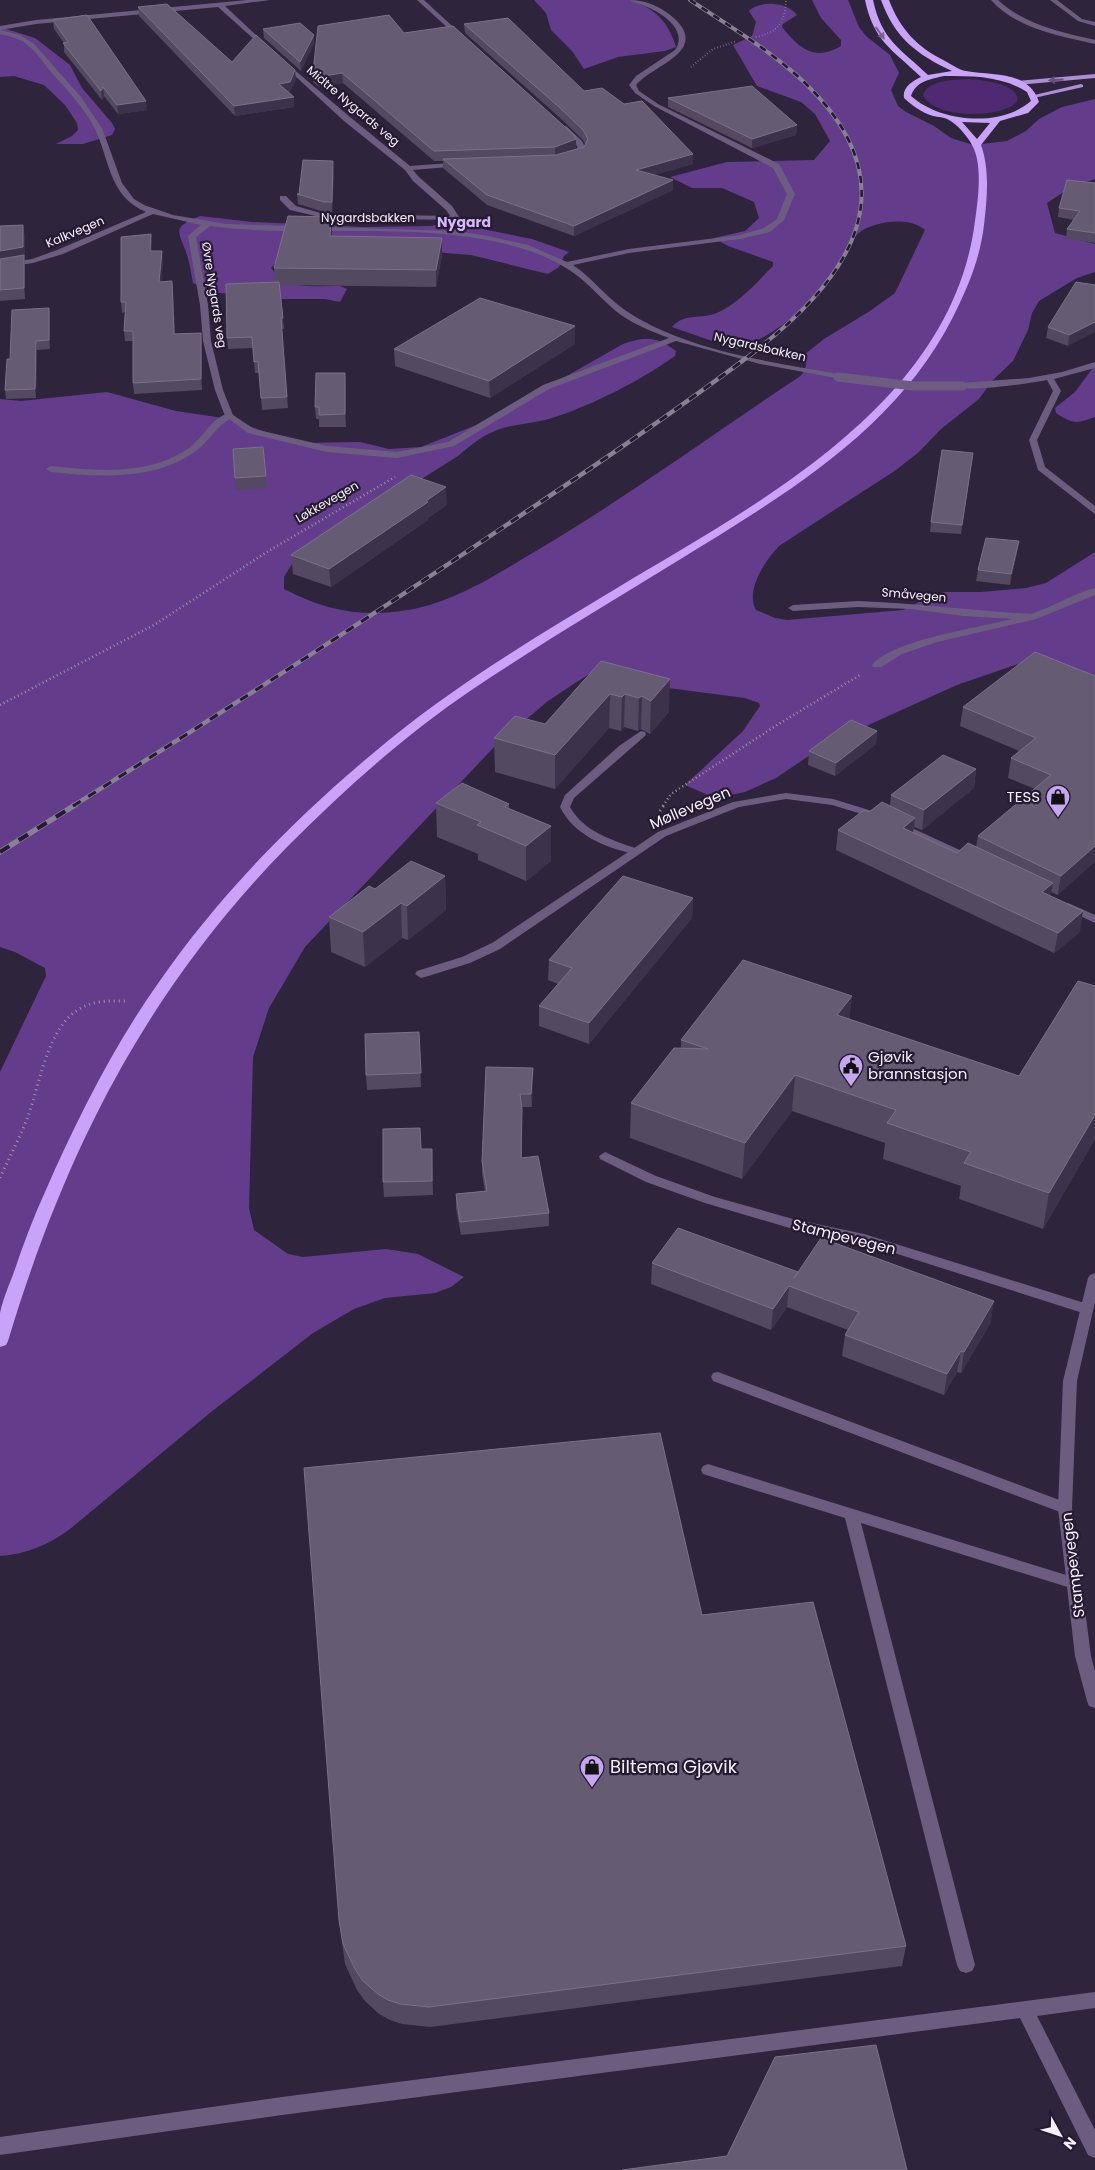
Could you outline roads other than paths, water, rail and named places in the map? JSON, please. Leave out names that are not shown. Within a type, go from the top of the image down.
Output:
[{"type":"highway","points":[[869,0],[874,24],[880,34],[890,46],[927,78]]},
{"type":"highway","points":[[885,0],[894,24],[908,42],[963,73]]},
{"type":"highway","points":[[963,73],[998,77],[1017,83],[1031,91],[1035,102],[1023,112],[997,119],[954,118],[922,110],[912,103],[907,96],[908,89],[915,83],[927,78],[963,73]]},
{"type":"highway","points":[[0,1341],[47,1208],[91,1110],[136,1028],[164,985],[201,936],[241,889],[302,825],[375,758],[426,717],[485,674],[715,533],[795,481],[861,430],[893,400],[926,358],[946,326],[971,266],[978,240],[982,205],[982,179],[978,145],[954,118]]},
{"type":"highway","points":[[978,145],[997,119]]},
{"type":"main road","points":[[1017,83],[1095,76]]},
{"type":"main road","points":[[1034,96],[1095,84]]},
{"type":"street","points":[[0,30],[36,22],[267,0]]},
{"type":"street","points":[[420,0],[465,40]]},
{"type":"street","points":[[567,264],[629,250],[740,237],[767,230],[780,220],[791,194],[776,166],[656,105],[637,92],[632,85],[635,80],[649,68],[671,56],[681,47],[684,41],[682,32],[665,13],[656,7],[632,0]]},
{"type":"street","points":[[994,0],[1002,9],[1036,26],[1095,42]]},
{"type":"street","points":[[1053,0],[1080,20],[1095,24]]},
{"type":"street","name":"Midtre Nygards veg","points":[[219,4],[347,119],[408,168],[416,180],[449,208],[456,218]]},
{"type":"street","name":"Nygardsbakken","points":[[0,30],[22,38],[31,45],[74,93],[91,114],[99,129],[122,190],[136,204],[155,211],[208,224],[251,228],[308,231],[422,231],[458,234],[509,242],[546,254],[567,264],[631,318],[676,338],[730,354],[838,377],[912,386],[1007,384],[1049,377],[1095,365]]},
{"type":"street","points":[[555,120],[579,143],[582,149],[580,153],[562,159]]},
{"type":"street","points":[[408,168],[468,164]]},
{"type":"street","name":"Nygardsbakken","points":[[283,198],[293,208],[324,216],[456,218]]},
{"type":"street","name":"Kalkvegen","points":[[0,266],[33,260],[60,252],[155,211]]},
{"type":"street","points":[[456,218],[461,226],[458,234]]},
{"type":"street","name":"Øvre Nygards veg","points":[[208,224],[192,236],[204,305],[206,341],[219,390],[229,416]]},
{"type":"street","points":[[51,469],[113,472],[156,467],[194,448],[221,419],[229,416],[251,431],[327,449],[398,455],[451,444],[546,387],[676,338]]},
{"type":"street","points":[[1049,377],[1057,391],[1034,440],[1041,468],[1095,511]]},
{"type":"street","name":"Småvegen","points":[[877,665],[898,652],[935,640],[1033,617],[1095,591]]},
{"type":"street","name":"Småvegen","points":[[793,608],[858,604],[911,606],[964,613],[1033,617]]},
{"type":"street","points":[[634,851],[605,841],[584,829],[572,818],[566,807],[568,797],[623,748],[642,734]]},
{"type":"street","name":"Møllevegen","points":[[421,974],[466,960],[496,946],[634,851],[662,834],[737,804],[786,796],[833,802],[875,814],[986,866]]},
{"type":"street","points":[[1054,899],[1095,919]]},
{"type":"street","name":"Stampevegen","points":[[605,1156],[651,1179],[710,1200],[793,1224],[864,1239],[1086,1309]]},
{"type":"street","name":"Stampevegen","points":[[1095,1278],[1070,1381],[1065,1508],[1083,1656],[1095,1701]]},
{"type":"street","points":[[718,1377],[1065,1508]]},
{"type":"street","points":[[708,1470],[1074,1583]]},
{"type":"street","points":[[851,1514],[966,1965]]},
{"type":"street","points":[[0,2146],[273,2108],[1095,2000]]},
{"type":"street","points":[[1025,2009],[1095,2149]]},
{"type":"railway","points":[[690,0],[763,49],[804,82],[837,120],[855,156],[862,192],[857,226],[842,259],[819,291],[790,322],[755,351]]},
{"type":"railway","points":[[73,806],[286,671],[444,567],[628,443],[757,350]]},
{"type":"railway","points":[[0,852],[75,805]]},
{"type":"place","name":"TESS","points":[[1058,818]]},
{"type":"place","name":"Gjøvik brannstasjon","points":[[851,1087]]},
{"type":"place","name":"Biltema Gjøvik","points":[[592,1788]]},
{"type":"district","name":"Nygard","points":[[464,222]]}]
